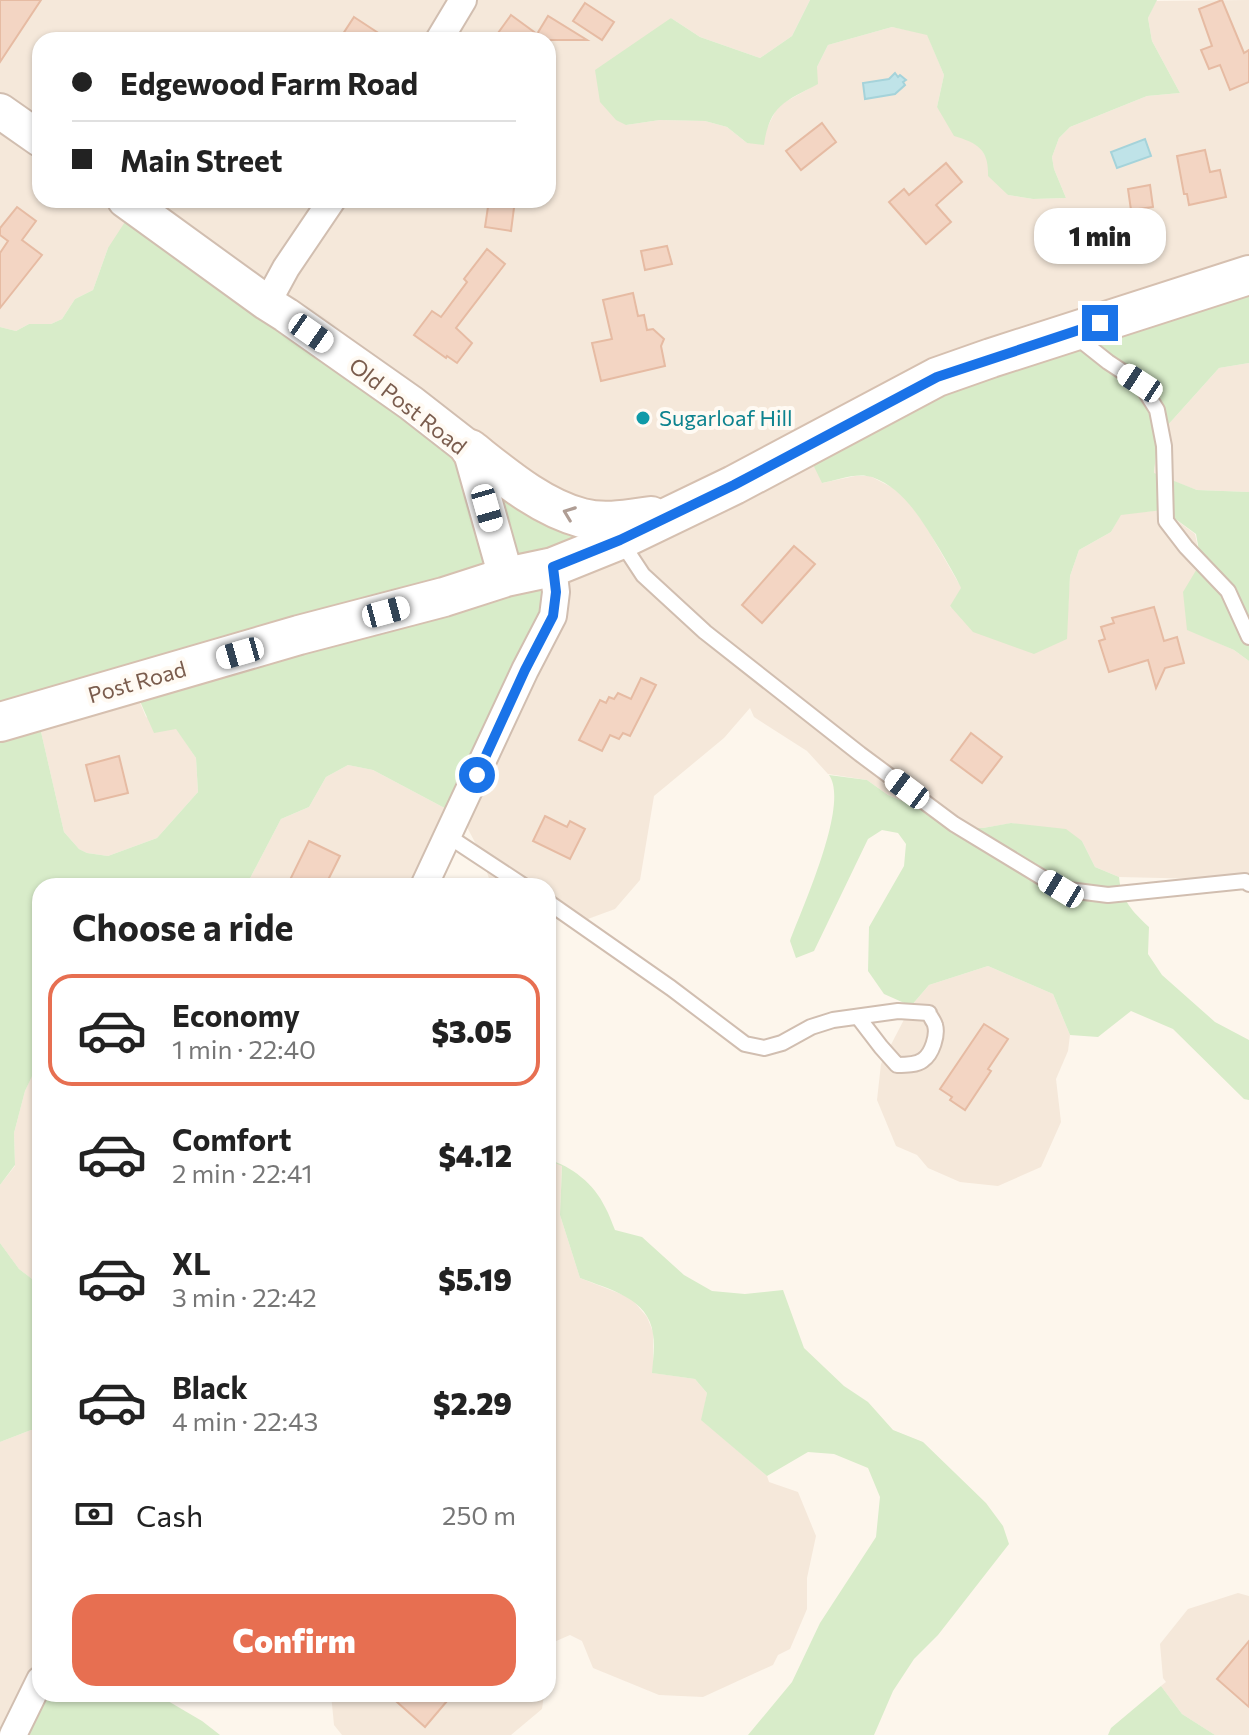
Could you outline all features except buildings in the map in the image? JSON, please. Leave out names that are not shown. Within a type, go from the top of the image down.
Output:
[{"type":"main road","name":"Post Road","points":[[0,722],[299,635],[444,597],[506,577],[553,567],[620,540],[734,485],[937,377],[1249,275]]},
{"type":"main road","points":[[470,449],[549,505],[584,518],[616,521],[674,514]]},
{"type":"street","points":[[444,32],[463,0]]},
{"type":"street","points":[[0,111],[32,133]]},
{"type":"street","name":"Old Post Road","points":[[136,208],[411,403],[470,449],[506,577]]},
{"type":"street","points":[[267,303],[286,268],[327,208]]},
{"type":"street","points":[[428,878],[553,616],[556,592],[553,567]]},
{"type":"street","points":[[13,1735],[32,1696]]},
{"type":"lane","points":[[1070,332],[1140,383],[1157,410],[1164,446],[1166,521],[1228,591],[1249,637]]},
{"type":"lane","points":[[620,540],[643,575],[705,632],[954,824],[1061,889],[1108,895],[1245,881],[1249,884]]},
{"type":"lane","points":[[448,836],[512,878]]},
{"type":"lane","points":[[556,908],[745,1044],[764,1048],[833,1020],[898,1011],[929,1013],[935,1024],[935,1039],[922,1061],[897,1065],[858,1017]]},
{"type":"shaded area","points":[[0,0],[810,0],[792,36],[760,58],[700,37],[671,18],[626,125],[660,120],[705,121],[727,127],[747,143],[766,130],[778,106],[817,84],[817,67],[828,45],[892,27],[927,34],[944,75],[937,107],[970,141],[980,147],[1008,195],[1033,199],[1066,198],[1052,157],[1059,138],[1070,127],[1147,96],[1180,93],[1152,41],[1148,18],[1156,1],[1249,0],[1249,272],[822,483],[870,476],[893,488],[907,500],[962,589],[950,607],[1066,639],[1070,576],[1079,550],[1111,532],[1121,514],[1163,510],[1195,534],[1201,562],[1187,629],[1234,650],[1249,661],[1249,875],[1245,880],[1119,877],[1095,867],[1082,841],[1012,823],[965,828],[888,795],[867,780],[828,774],[807,751],[754,717],[750,708],[724,738],[654,796],[640,880],[615,909],[577,923],[556,919],[556,878],[489,878],[479,850],[458,810],[589,515],[108,248],[93,290],[75,299],[62,319],[51,324],[29,324],[16,331],[0,327]]},
{"type":"shaded area","points":[[1249,363],[1249,492],[1197,490],[1154,474],[1158,436],[1219,368]]},
{"type":"shaded area","points":[[131,681],[146,717],[176,728],[196,758],[198,792],[157,838],[108,856],[87,853],[79,849],[64,832],[36,710]]},
{"type":"shaded area","points":[[348,765],[373,770],[454,813],[426,878],[250,878],[281,819],[309,807],[326,777]]},
{"type":"shaded area","points":[[988,966],[1053,994],[1070,1035],[1068,1051],[1056,1079],[1061,1122],[1041,1167],[998,1186],[960,1182],[928,1168],[917,1155],[896,1146],[877,1100],[881,1064],[911,1006],[929,985]]},
{"type":"shaded area","points":[[32,1076],[32,1279],[19,1269],[0,1243],[0,1185],[15,1166],[14,1133]]},
{"type":"shaded area","points":[[556,1163],[562,1165],[560,1215],[580,1278],[631,1298],[647,1317],[653,1332],[653,1373],[695,1379],[707,1393],[702,1420],[767,1476],[769,1482],[798,1492],[816,1536],[807,1578],[807,1609],[790,1649],[778,1655],[773,1665],[703,1697],[659,1695],[593,1668],[582,1641],[570,1635],[556,1641]]},
{"type":"shaded area","points":[[32,1430],[32,1693],[12,1735],[0,1735],[0,1442]]},
{"type":"shaded area","points":[[1238,1593],[1249,1596],[1249,1735],[1215,1735],[1182,1714],[1161,1686],[1166,1682],[1160,1644],[1188,1609]]},
{"type":"shaded area","points":[[332,1702],[543,1702],[542,1709],[511,1735],[342,1735],[334,1725]]},
{"type":"green space","points":[[810,0],[1157,0],[1148,18],[1152,41],[1180,93],[1147,96],[1070,127],[1059,138],[1052,157],[1066,198],[1033,199],[1008,195],[988,176],[986,160],[980,149],[954,136],[937,107],[944,75],[927,35],[892,27],[828,45],[817,67],[818,84],[788,100],[775,112],[764,145],[747,143],[727,127],[705,121],[660,120],[626,125],[616,120],[600,102],[595,70],[671,18],[700,37],[760,58],[792,36]]},
{"type":"green space","points":[[134,208],[140,208],[589,515],[454,813],[373,770],[348,765],[326,777],[309,807],[281,819],[250,878],[32,878],[32,1076],[14,1133],[15,1165],[0,1185],[0,327],[16,331],[29,324],[51,324],[62,319],[75,299],[93,290],[108,248]],"holes":[[[131,681],[154,733],[176,729],[196,758],[198,792],[157,838],[108,856],[79,849],[64,832],[36,710]]]},
{"type":"green space","points":[[1249,272],[1249,363],[1219,368],[1158,436],[1154,473],[1197,490],[1249,492],[1249,661],[1234,650],[1187,630],[1183,592],[1201,562],[1196,534],[1163,510],[1121,515],[1111,532],[1079,550],[1070,576],[1067,639],[1034,654],[973,632],[950,606],[961,588],[912,507],[894,489],[866,476],[822,483],[802,442]]},
{"type":"green space","points":[[829,775],[867,780],[888,795],[965,828],[1011,823],[1066,829],[1082,841],[1095,867],[1119,877],[1129,905],[1149,927],[1148,954],[1162,975],[1215,1022],[1249,1040],[1249,1100],[1244,1099],[1173,1029],[1131,1011],[1098,1037],[1070,1035],[1053,994],[988,966],[929,985],[911,1006],[884,994],[868,971],[869,927],[904,866],[906,844],[898,833],[882,830],[868,839],[814,951],[796,958],[790,941],[829,832],[834,789]]},
{"type":"green space","points":[[556,1163],[574,1171],[589,1184],[601,1199],[615,1230],[642,1237],[684,1275],[712,1291],[745,1294],[783,1290],[804,1348],[844,1386],[868,1402],[893,1430],[923,1442],[986,1503],[1003,1526],[1009,1544],[938,1635],[914,1659],[893,1691],[874,1735],[748,1735],[792,1682],[820,1623],[876,1537],[880,1497],[868,1468],[834,1454],[808,1452],[767,1476],[701,1420],[707,1393],[695,1379],[652,1373],[653,1334],[644,1312],[626,1297],[580,1278],[560,1215],[562,1166]]},
{"type":"green space","points":[[0,1243],[19,1269],[32,1279],[32,1430],[0,1442]]},
{"type":"green space","points":[[1161,1686],[1182,1714],[1215,1735],[1108,1735],[1111,1728]]},
{"type":"green space","points":[[35,1702],[170,1702],[220,1735],[12,1735]]},
{"type":"water","points":[[895,73],[906,80],[895,94],[865,99],[863,83],[889,79]]},
{"type":"water","points":[[1145,139],[1151,156],[1117,168],[1111,152]]},
{"type":"place","name":"Sugarloaf Hill","points":[[643,418]]},
{"type":"route","points":[[477,775],[553,616],[556,592],[553,567],[620,540],[734,485],[937,377],[1100,323]]}]
